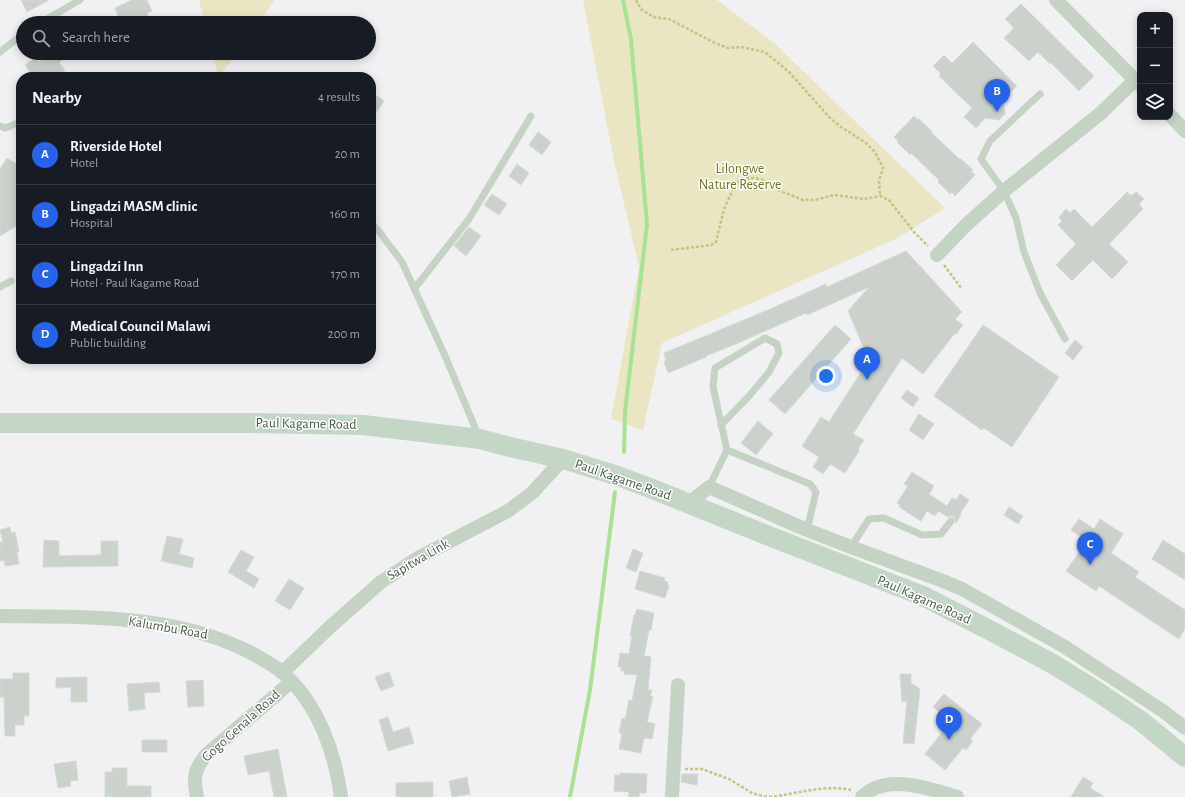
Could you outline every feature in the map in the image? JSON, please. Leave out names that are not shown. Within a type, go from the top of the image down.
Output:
[{"type":"street","points":[[937,255],[966,225],[1004,191],[1137,83],[1056,0]]},
{"type":"street","points":[[1173,118],[1185,131]]},
{"type":"street","name":"Paul Kagame Road","points":[[0,423],[249,423],[362,425],[480,439],[563,459],[615,475],[689,503],[923,596],[1053,664],[1141,721],[1185,757]]},
{"type":"street","name":"Sapitwa Link","points":[[287,677],[331,626],[381,582],[416,559],[508,511],[532,493],[563,459]]},
{"type":"street","points":[[689,503],[709,487],[807,530],[962,589],[1065,647],[1163,711],[1185,728]]},
{"type":"street","name":"Kalumbu Road","points":[[0,616],[104,619],[151,623],[188,629],[214,636],[233,644],[261,659],[287,677],[304,698],[314,714],[329,745],[337,771],[341,797]]},
{"type":"street","name":"Gogo Genala Road","points":[[197,797],[194,786],[198,764],[287,677]]},
{"type":"street","points":[[672,797],[678,685]]},
{"type":"street","points":[[864,795],[874,788],[884,785],[899,785],[928,788],[957,797]]},
{"type":"lane","points":[[52,16],[80,0]]},
{"type":"lane","points":[[0,52],[16,39]]},
{"type":"lane","points":[[1040,94],[990,141],[981,158],[1004,191],[1016,218],[1024,252],[1040,293],[1064,339]]},
{"type":"lane","points":[[414,289],[469,219],[530,116]]},
{"type":"lane","points":[[0,126],[5,128],[16,124]]},
{"type":"lane","points":[[376,228],[402,262],[446,358],[480,439]]},
{"type":"lane","points":[[0,288],[11,281]]},
{"type":"lane","points":[[709,487],[727,450],[721,425],[713,387],[715,368],[765,338],[777,344],[779,353],[769,372],[750,395],[721,425]]},
{"type":"lane","points":[[727,450],[810,484],[816,492],[807,530]]},
{"type":"lane","points":[[851,547],[869,519],[884,518],[922,535],[941,534],[951,521]]},
{"type":"path","points":[[636,0],[641,9],[653,17],[669,19],[715,43],[728,48],[741,47],[765,52],[774,59],[789,72],[830,118],[841,128],[866,143],[875,152],[883,168],[879,181],[880,196]]},
{"type":"path","points":[[671,250],[710,245],[716,242],[724,210],[736,184],[745,178],[755,178],[766,181],[778,190],[803,200],[815,200],[834,195],[864,198],[880,196],[889,200],[914,232],[937,255],[962,289]]},
{"type":"path","points":[[673,767],[702,769],[729,780],[752,793],[768,797],[822,788],[844,788],[864,795]]},
{"type":"green space","points":[[199,0],[275,0],[263,16],[203,16]]},
{"type":"green space","name":"Lilongwe Nature Reserve","points":[[583,0],[717,0],[773,42],[945,208],[898,238],[662,343],[643,430],[611,419],[639,267],[614,161]]},
{"type":"green space","points":[[214,60],[232,60],[223,72],[217,72]]},
{"type":"building","points":[[21,0],[49,0],[27,12]]},
{"type":"building","points":[[132,0],[147,0],[152,11],[147,13],[148,16],[118,16],[115,8]]},
{"type":"building","points":[[1021,4],[1094,76],[1079,91],[1038,52],[1029,61],[1004,38],[1014,28],[1005,19]]},
{"type":"building","points":[[973,42],[1017,86],[1003,100],[1005,114],[999,120],[985,118],[976,128],[964,117],[972,108],[939,76],[941,74],[933,66],[944,55],[952,63]]},
{"type":"building","points":[[32,60],[38,60],[39,62],[42,60],[62,60],[59,63],[65,70],[62,72],[30,72],[25,65]]},
{"type":"building","points":[[376,95],[384,101],[376,113]]},
{"type":"building","points":[[914,116],[932,131],[931,132],[959,159],[960,158],[973,170],[971,171],[975,175],[955,196],[952,192],[950,194],[938,182],[939,180],[911,153],[910,155],[894,137]]},
{"type":"building","points":[[538,132],[551,142],[542,155],[529,145]]},
{"type":"building","points":[[7,158],[16,164],[16,226],[0,236],[0,169]]},
{"type":"building","points":[[517,164],[529,173],[521,185],[509,176]]},
{"type":"building","points":[[1127,192],[1131,196],[1136,192],[1144,199],[1139,204],[1143,209],[1109,244],[1128,262],[1112,279],[1093,260],[1072,281],[1056,265],[1076,244],[1058,225],[1062,221],[1059,217],[1066,209],[1070,213],[1074,209],[1092,227]]},
{"type":"building","points":[[492,194],[507,204],[499,215],[484,205]]},
{"type":"building","points":[[469,227],[481,236],[466,256],[454,246]]},
{"type":"building","points":[[906,251],[962,312],[955,319],[963,325],[923,374],[902,358],[853,434],[864,440],[845,473],[830,464],[823,474],[813,467],[819,457],[802,446],[821,417],[829,422],[874,352],[863,346],[848,311],[869,287],[807,315],[806,313],[668,373],[664,362],[666,361],[664,353],[826,284],[827,287]]},
{"type":"building","points":[[835,325],[851,339],[785,414],[769,400]]},
{"type":"building","points":[[983,325],[1059,377],[1012,447],[984,428],[982,430],[934,396]]},
{"type":"building","points":[[1075,340],[1083,347],[1073,360],[1065,353]]},
{"type":"building","points":[[907,390],[919,398],[913,407],[901,398]]},
{"type":"building","points":[[919,414],[934,424],[923,440],[909,430]]},
{"type":"building","points":[[758,421],[773,434],[756,455],[741,443]]},
{"type":"building","points":[[912,472],[934,486],[929,494],[947,506],[952,498],[956,500],[960,494],[969,500],[956,523],[954,517],[948,517],[938,511],[935,516],[927,511],[921,521],[899,507],[900,505],[897,503],[908,486],[904,484]]},
{"type":"building","points":[[1009,507],[1023,516],[1018,524],[1004,515]]},
{"type":"building","points":[[1079,519],[1094,529],[1100,519],[1123,534],[1111,553],[1139,572],[1135,577],[1185,610],[1185,629],[1179,639],[1099,586],[1096,591],[1066,571],[1087,541],[1071,530]]},
{"type":"building","points":[[10,527],[11,533],[15,532],[19,551],[17,552],[19,564],[5,566],[4,560],[0,561],[0,542],[3,542],[0,530]]},
{"type":"building","points":[[167,536],[183,539],[179,554],[194,558],[192,568],[161,561]]},
{"type":"building","points":[[44,540],[59,541],[59,556],[101,555],[101,541],[118,541],[118,566],[43,567]]},
{"type":"building","points":[[1163,540],[1185,554],[1185,580],[1152,559]]},
{"type":"building","points":[[633,549],[643,553],[636,572],[626,568]]},
{"type":"building","points":[[241,550],[254,557],[246,571],[259,579],[254,588],[228,572]]},
{"type":"building","points":[[640,571],[665,578],[664,581],[668,582],[667,585],[669,586],[665,598],[635,589]]},
{"type":"building","points":[[289,579],[304,588],[290,610],[275,601]]},
{"type":"building","points":[[637,609],[654,613],[644,656],[651,657],[648,690],[652,690],[650,696],[653,696],[647,722],[655,724],[652,739],[644,738],[641,753],[619,749],[622,734],[619,733],[622,718],[625,719],[629,700],[632,701],[637,675],[624,674],[624,671],[621,671],[621,667],[618,667],[620,653],[629,654],[632,636],[630,635],[634,615]]},
{"type":"building","points":[[389,672],[394,686],[381,691],[375,677]]},
{"type":"building","points":[[13,673],[29,673],[29,716],[24,716],[24,725],[15,725],[15,736],[5,736],[4,697],[0,697],[0,679],[13,679]]},
{"type":"building","points":[[900,674],[911,674],[911,683],[920,689],[914,744],[903,743],[907,701],[902,702]]},
{"type":"building","points":[[87,677],[87,702],[71,702],[71,687],[56,688],[56,678]]},
{"type":"building","points":[[203,680],[204,706],[188,707],[186,681]]},
{"type":"building","points":[[159,682],[160,692],[144,693],[145,709],[129,711],[127,684]]},
{"type":"building","points":[[944,694],[982,724],[970,739],[973,741],[966,750],[963,748],[945,770],[925,754],[951,721],[933,707]]},
{"type":"building","points":[[388,717],[393,732],[409,727],[414,743],[388,751],[379,720]]},
{"type":"building","points":[[142,740],[167,740],[167,752],[142,752]]},
{"type":"building","points":[[278,749],[287,797],[274,797],[269,771],[248,775],[244,756]]},
{"type":"building","points":[[76,761],[78,780],[70,781],[71,786],[58,788],[54,764]]},
{"type":"building","points":[[112,768],[127,768],[127,786],[151,786],[151,797],[105,797],[105,772],[112,772]]},
{"type":"building","points":[[620,773],[647,774],[646,793],[640,793],[639,797],[628,797],[629,792],[614,791],[615,775],[620,775]]},
{"type":"building","points":[[682,774],[698,774],[697,785],[681,782]]},
{"type":"building","points":[[467,777],[470,794],[452,797],[449,781]]},
{"type":"building","points":[[1083,777],[1093,783],[1090,788],[1105,797],[1071,797]]},
{"type":"building","points":[[433,782],[433,797],[396,797],[396,783]]},
{"type":"waterway","points":[[623,0],[631,39],[647,224],[625,412],[624,452]]},
{"type":"waterway","points":[[570,797],[590,690],[615,492]]},
{"type":"place","name":"Lingadzi MASM clinic","points":[[997,112]]},
{"type":"place","name":"Riverside Hotel","points":[[867,380]]},
{"type":"place","name":"Lingadzi Inn","points":[[1090,565]]},
{"type":"place","name":"Medical Council Malawi","points":[[949,740]]}]
